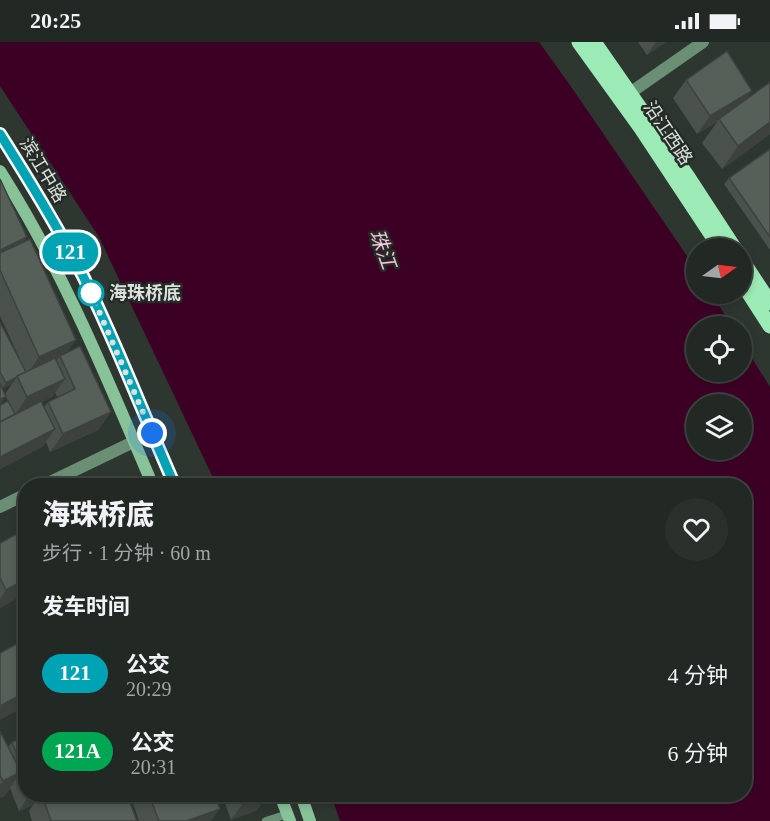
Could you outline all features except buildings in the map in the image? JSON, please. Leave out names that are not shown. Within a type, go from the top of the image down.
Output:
[{"type":"main road","name":"沿江西路","points":[[579,42],[641,128],[714,238]]},
{"type":"main road","name":"沿江西路","points":[[594,42],[728,238]]},
{"type":"main road","name":"滨江中路","points":[[0,134],[83,276],[171,478]]},
{"type":"main road","name":"滨江中路","points":[[0,171],[62,280],[150,478]]},
{"type":"main road","points":[[752,276],[770,303]]},
{"type":"main road","points":[[752,297],[770,326]]},
{"type":"main road","points":[[283,802],[289,817]]},
{"type":"main road","points":[[303,802],[310,821]]},
{"type":"street","points":[[630,93],[703,42]]},
{"type":"street","points":[[58,478],[152,433]]},
{"type":"street","points":[[0,507],[18,498]]},
{"type":"lane","points":[[266,821],[289,817]]},
{"type":"water","name":"珠江","points":[[0,42],[539,42],[686,254],[686,304],[718,304],[725,316],[686,316],[686,382],[752,382],[752,358],[770,387],[770,821],[340,821],[333,802],[752,802],[752,478],[213,478],[99,237],[0,86]]},
{"type":"bus line","name":"121","points":[[0,134],[83,276],[172,478]]},
{"type":"place","name":"海珠桥底","points":[[91,293]]},
{"type":"route","points":[[91,293],[152,433]]}]
